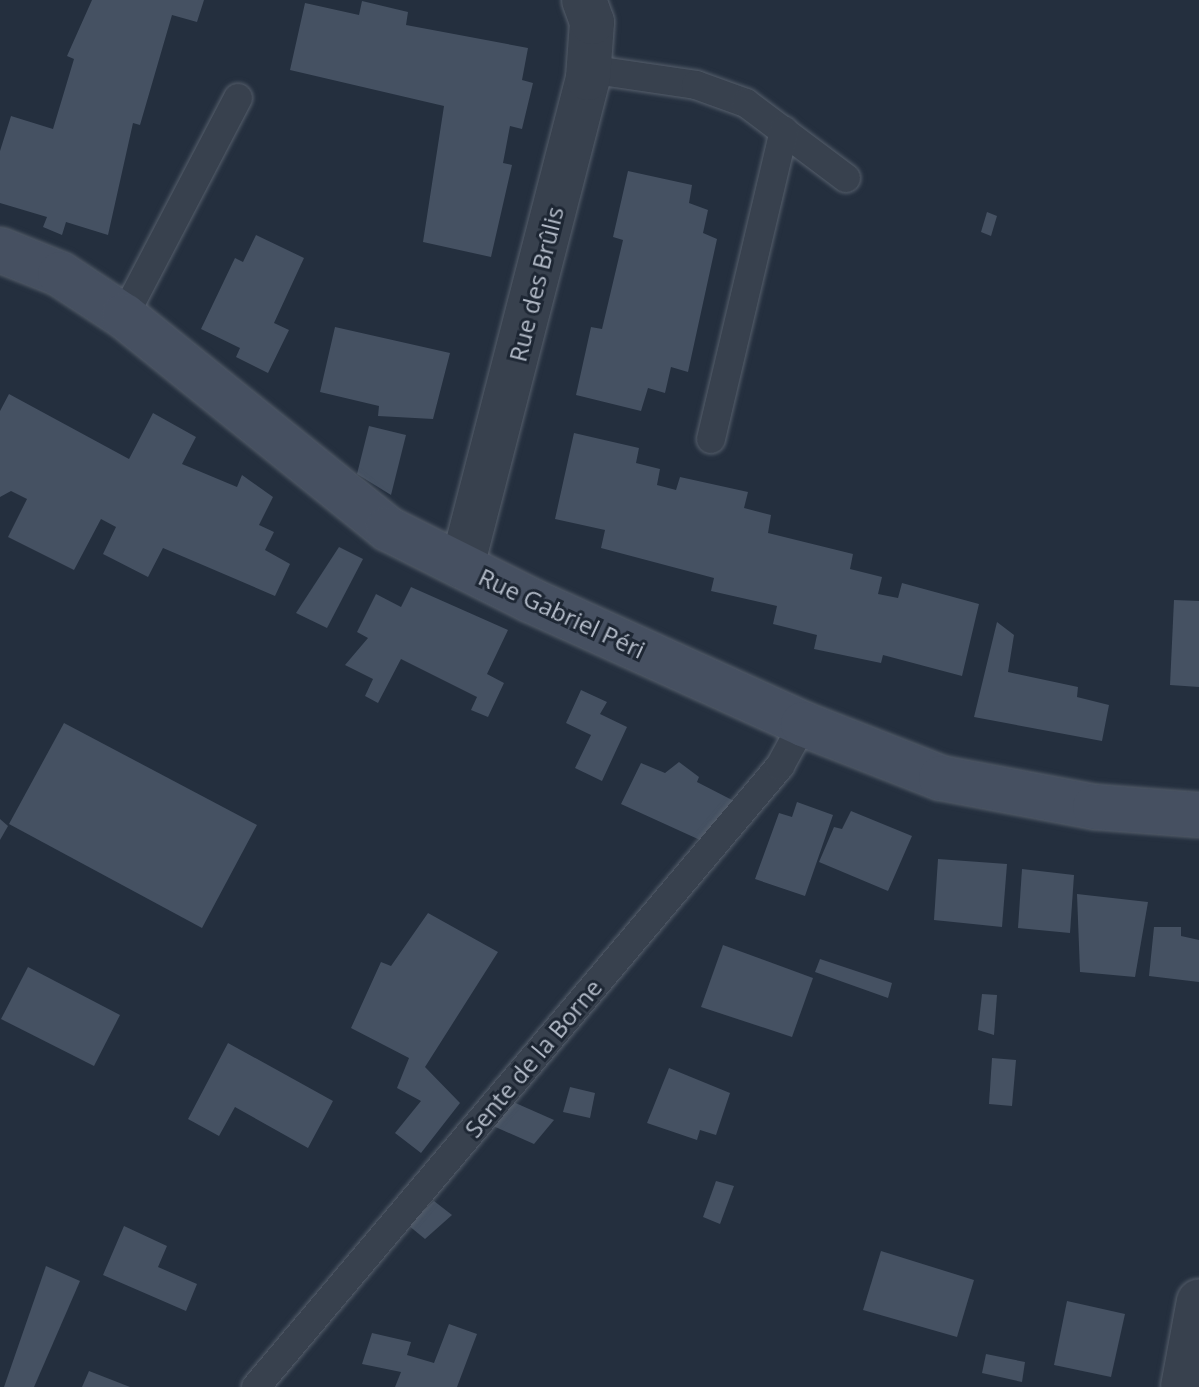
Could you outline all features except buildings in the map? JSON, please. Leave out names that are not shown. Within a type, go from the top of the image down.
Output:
[{"type":"street","name":"Rue des Brûlis","points":[[462,566],[588,69],[592,22],[584,0]]},
{"type":"street","name":"Rue Gabriel Péri","points":[[0,250],[60,274],[124,316],[339,496],[462,566],[803,724],[941,778],[1095,807],[1199,815]]},
{"type":"street","points":[[1183,1387],[1199,1301]]},
{"type":"lane","points":[[588,69],[696,85],[746,103],[846,178]]},
{"type":"lane","points":[[124,316],[238,98]]},
{"type":"lane","points":[[711,439],[784,131]]},
{"type":"lane","name":"Sente de la Borne","points":[[256,1387],[780,766],[803,724]]}]
